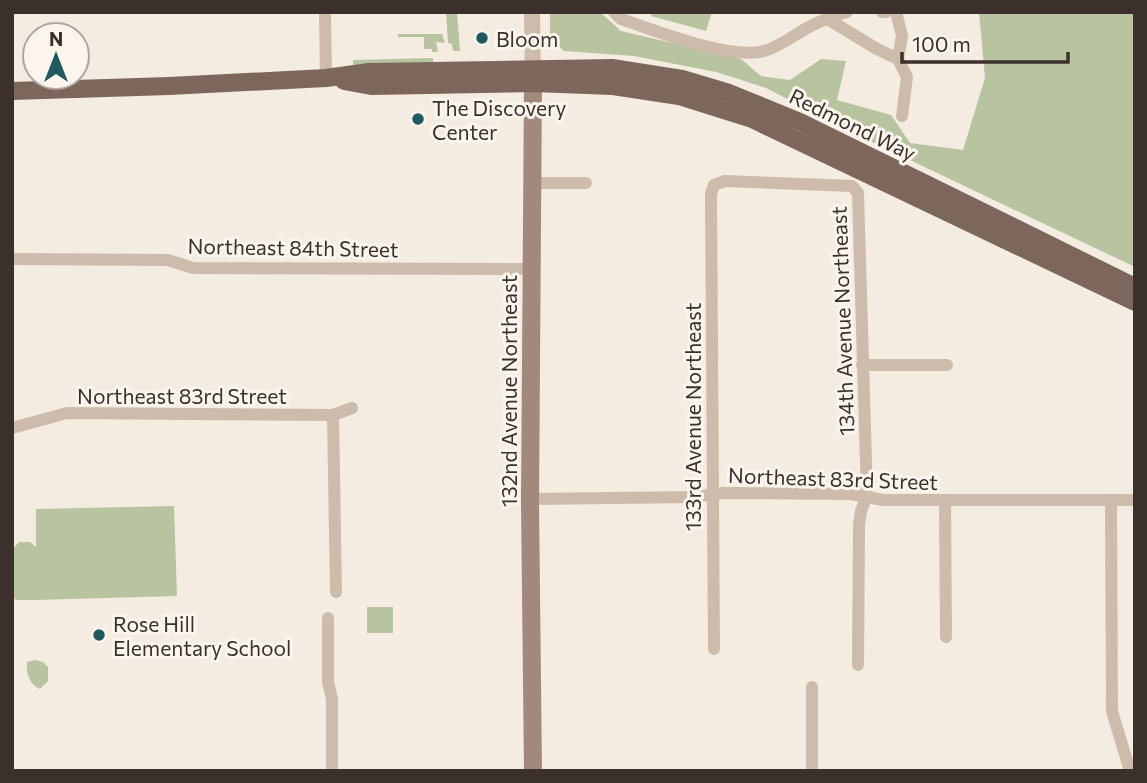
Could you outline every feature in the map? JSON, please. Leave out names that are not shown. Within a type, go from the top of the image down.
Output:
[{"type":"main road","name":"Redmond Way","points":[[533,76],[612,68],[682,79],[748,99],[1135,287]]},
{"type":"main road","points":[[12,91],[326,78],[372,86],[533,76]]},
{"type":"main road","name":"132nd Avenue Northeast","points":[[533,76],[530,499],[533,771]]},
{"type":"main road","name":"Redmond Way","points":[[533,76],[679,96],[752,119],[1135,302]]},
{"type":"street","points":[[325,12],[326,78]]},
{"type":"street","name":"132nd Avenue Northeast","points":[[532,12],[533,76]]},
{"type":"street","points":[[614,12],[621,19],[685,40],[742,54],[763,52],[826,18],[847,12]]},
{"type":"street","points":[[896,12],[902,36],[898,59],[907,77],[902,116]]},
{"type":"street","points":[[826,18],[898,59]]},
{"type":"street","name":"133rd Avenue Northeast","points":[[714,649],[711,194],[715,186],[725,181],[852,186]]},
{"type":"street","points":[[532,183],[586,183]]},
{"type":"street","name":"134th Avenue Northeast","points":[[852,186],[858,193],[867,496],[859,525],[858,665]]},
{"type":"street","name":"Northeast 84th Street","points":[[12,259],[168,260],[193,268],[531,269]]},
{"type":"street","points":[[862,365],[947,365]]},
{"type":"street","name":"Northeast 83rd Street","points":[[12,428],[66,413],[334,415],[352,408]]},
{"type":"street","points":[[334,415],[336,592]]},
{"type":"street","name":"Northeast 83rd Street","points":[[530,499],[723,493],[851,494],[883,500],[1135,500]]},
{"type":"street","points":[[945,500],[946,637]]},
{"type":"street","points":[[1111,500],[1112,711],[1130,771]]},
{"type":"street","points":[[328,618],[332,771]]},
{"type":"street","points":[[812,687],[812,771]]},
{"type":"green space","points":[[446,12],[457,12],[460,51],[453,51],[452,44],[448,43]]},
{"type":"green space","points":[[550,12],[600,12],[621,31],[741,59],[761,76],[790,80],[821,59],[846,61],[837,100],[891,115],[910,143],[963,150],[985,78],[979,12],[1135,12],[1135,267],[851,132],[766,88],[716,72],[634,56],[564,51],[550,38]]},
{"type":"green space","points":[[652,12],[712,12],[706,31],[651,16]]},
{"type":"green space","points":[[398,34],[442,34],[445,43],[436,42],[438,52],[432,52],[432,49],[424,49],[424,37],[398,37]]},
{"type":"green space","points":[[433,58],[433,63],[353,65],[353,60]]},
{"type":"green space","points":[[174,506],[177,596],[35,600],[16,600],[13,597],[12,639],[12,550],[19,542],[30,542],[36,547],[36,509]]},
{"type":"green space","points":[[367,607],[393,607],[393,633],[367,633]]},
{"type":"green space","points":[[35,660],[48,667],[48,681],[40,689],[31,681],[27,670],[27,662]]},
{"type":"place","name":"Bloom","points":[[482,38]]},
{"type":"place","name":"The Discovery Center","points":[[418,119]]},
{"type":"place","name":"Rose Hill Elementary School","points":[[99,635]]}]
